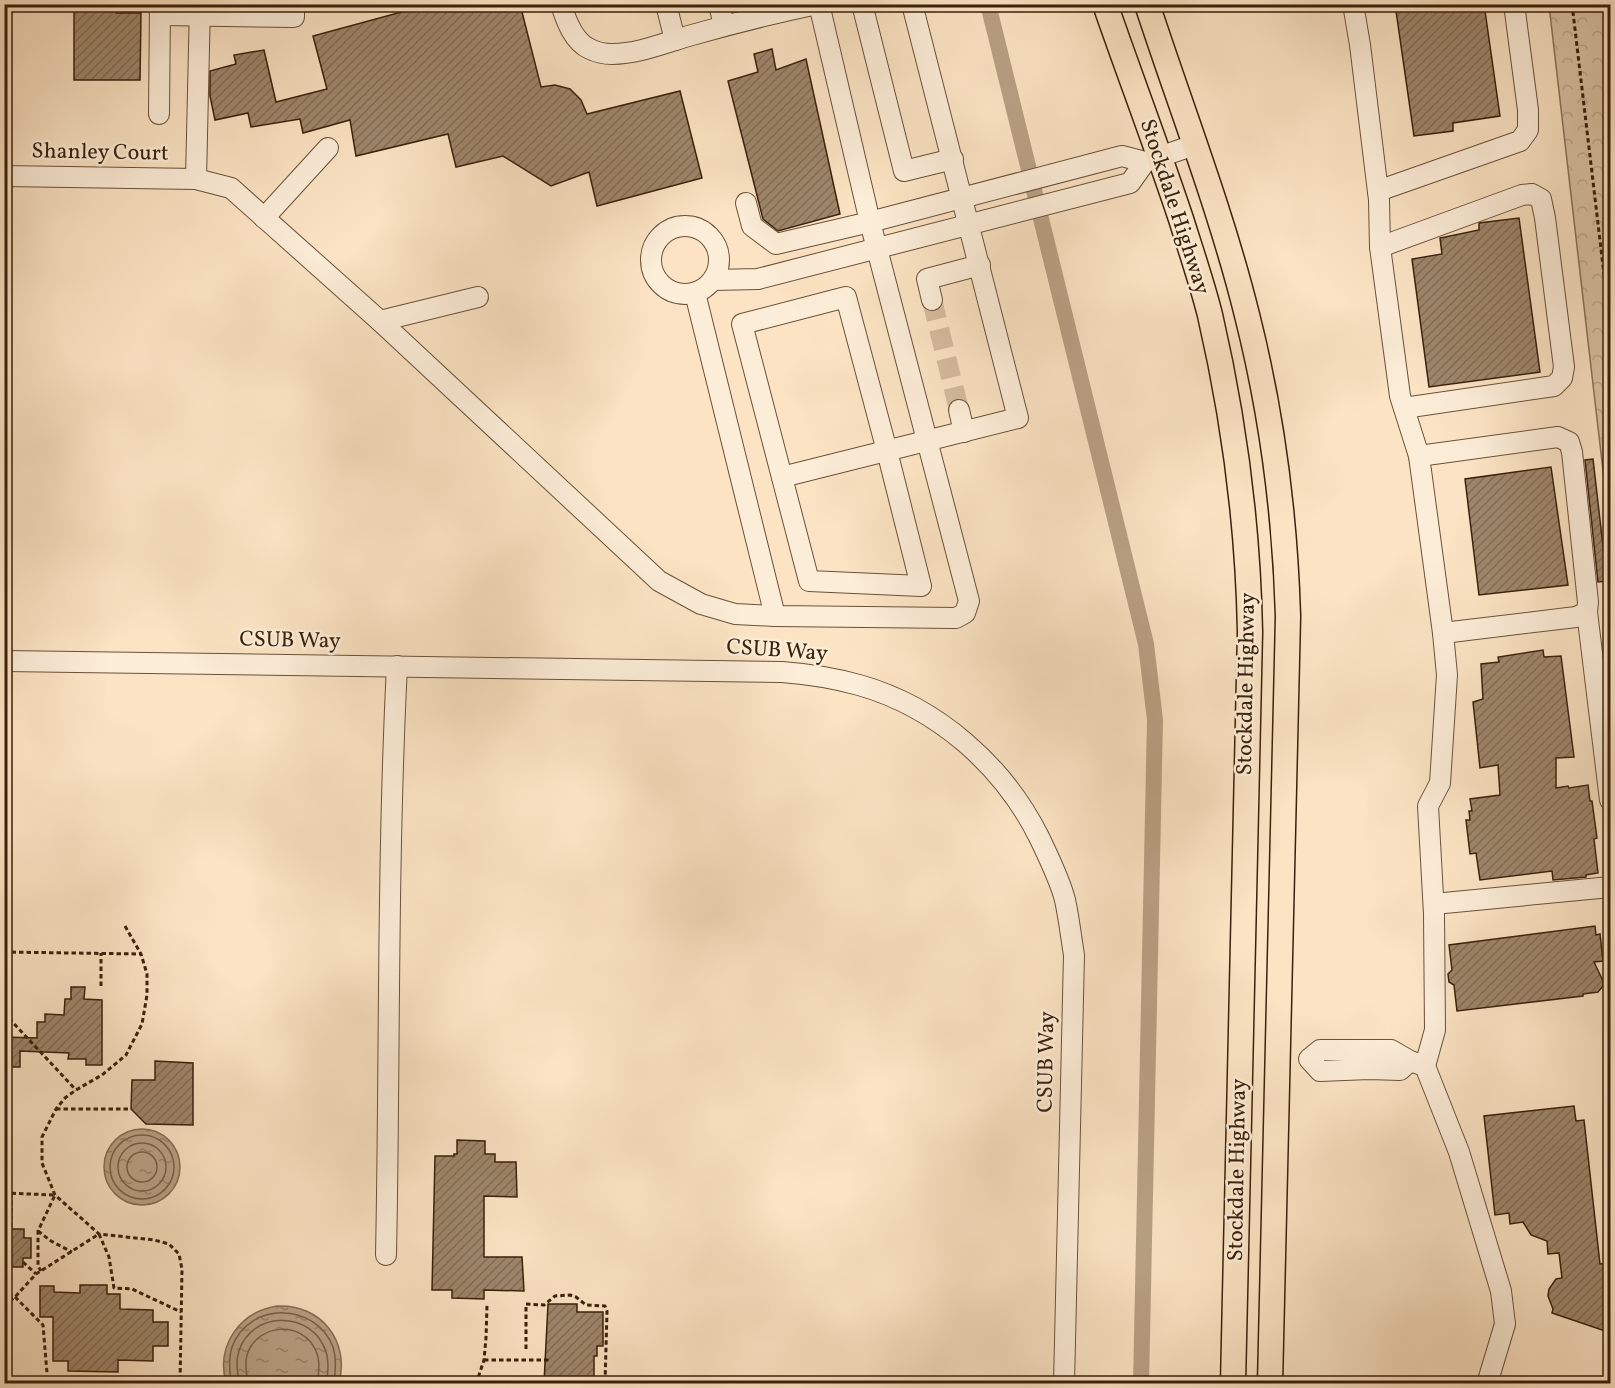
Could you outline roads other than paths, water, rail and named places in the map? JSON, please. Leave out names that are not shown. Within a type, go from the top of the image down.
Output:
[{"type":"main road","name":"Stockdale Highway","points":[[1105,4],[1152,160],[1194,258],[1223,377],[1244,518],[1250,632],[1233,1383]]},
{"type":"main road","name":"Stockdale Highway","points":[[1147,4],[1224,232],[1247,316],[1258,361],[1278,476],[1283,524],[1288,616],[1270,1383]]},
{"type":"street","points":[[159,114],[160,10],[240,10],[294,17],[294,4]]},
{"type":"street","points":[[561,4],[568,25],[577,39],[589,49],[611,54],[675,40],[776,8],[818,4]]},
{"type":"street","points":[[666,4],[675,40]]},
{"type":"street","points":[[719,4],[724,26]]},
{"type":"street","name":"Shanley Court","points":[[4,176],[196,179],[231,188],[380,321],[659,582],[701,604],[735,614],[956,618],[965,613],[969,601],[876,248],[818,4]]},
{"type":"street","points":[[862,4],[904,171],[953,159]]},
{"type":"street","points":[[782,477],[1018,418],[912,4]]},
{"type":"street","points":[[1353,4],[1378,191],[1380,247],[1400,396],[1419,456],[1447,675],[1440,783],[1428,806],[1434,904],[1435,1030],[1418,1064]]},
{"type":"street","points":[[1378,191],[1520,141],[1528,130],[1528,110],[1514,4]]},
{"type":"street","points":[[196,179],[200,10]]},
{"type":"street","points":[[713,280],[758,279],[1130,183],[1152,160],[1194,145]]},
{"type":"street","points":[[264,218],[328,148]]},
{"type":"street","points":[[746,203],[752,226],[776,244],[870,222],[1122,156],[1152,160]]},
{"type":"street","points":[[1380,247],[1522,195],[1532,194],[1541,199],[1564,367],[1562,378],[1554,386],[1404,408]]},
{"type":"street","points":[[681,225],[703,230],[712,237],[718,247],[720,258],[713,280],[705,288],[695,293],[672,292],[662,285],[655,277],[651,266],[651,255],[661,235],[670,228],[681,225]]},
{"type":"street","points":[[932,300],[927,279],[980,265]]},
{"type":"street","points":[[695,293],[775,616]]},
{"type":"street","points":[[380,321],[478,297]]},
{"type":"street","points":[[846,297],[921,586],[809,581],[782,477],[742,324],[846,297]]},
{"type":"street","points":[[959,410],[964,432]]},
{"type":"street","points":[[1419,456],[1558,437],[1569,442],[1588,602],[1587,612],[1611,800]]},
{"type":"street","points":[[1443,633],[1576,617],[1587,612]]},
{"type":"street","name":"CSUB Way","points":[[4,661],[782,672],[816,675],[860,685],[921,712],[957,735],[987,763],[1008,787],[1030,820],[1046,852],[1065,900],[1074,955],[1064,1383]]},
{"type":"street","points":[[386,1256],[387,1002],[397,666]]},
{"type":"street","points":[[1434,904],[1611,887]]},
{"type":"street","points":[[1278,1060],[1309,1059],[1320,1050],[1391,1050],[1418,1064],[1459,1152],[1501,1292],[1505,1324],[1487,1383]]},
{"type":"water","points":[[142,1129],[157,1132],[169,1140],[177,1152],[180,1167],[177,1182],[169,1194],[157,1202],[142,1205],[127,1202],[115,1194],[107,1182],[104,1167],[107,1152],[115,1140],[127,1132]]},
{"type":"water","points":[[277,1306],[307,1311],[329,1328],[340,1353],[339,1383],[226,1383],[224,1356],[234,1333],[252,1315]]},
{"type":"waterway","points":[[988,4],[1146,644],[1155,720],[1141,1384]]},
{"type":"tunnel","points":[[932,300],[959,410]]}]
